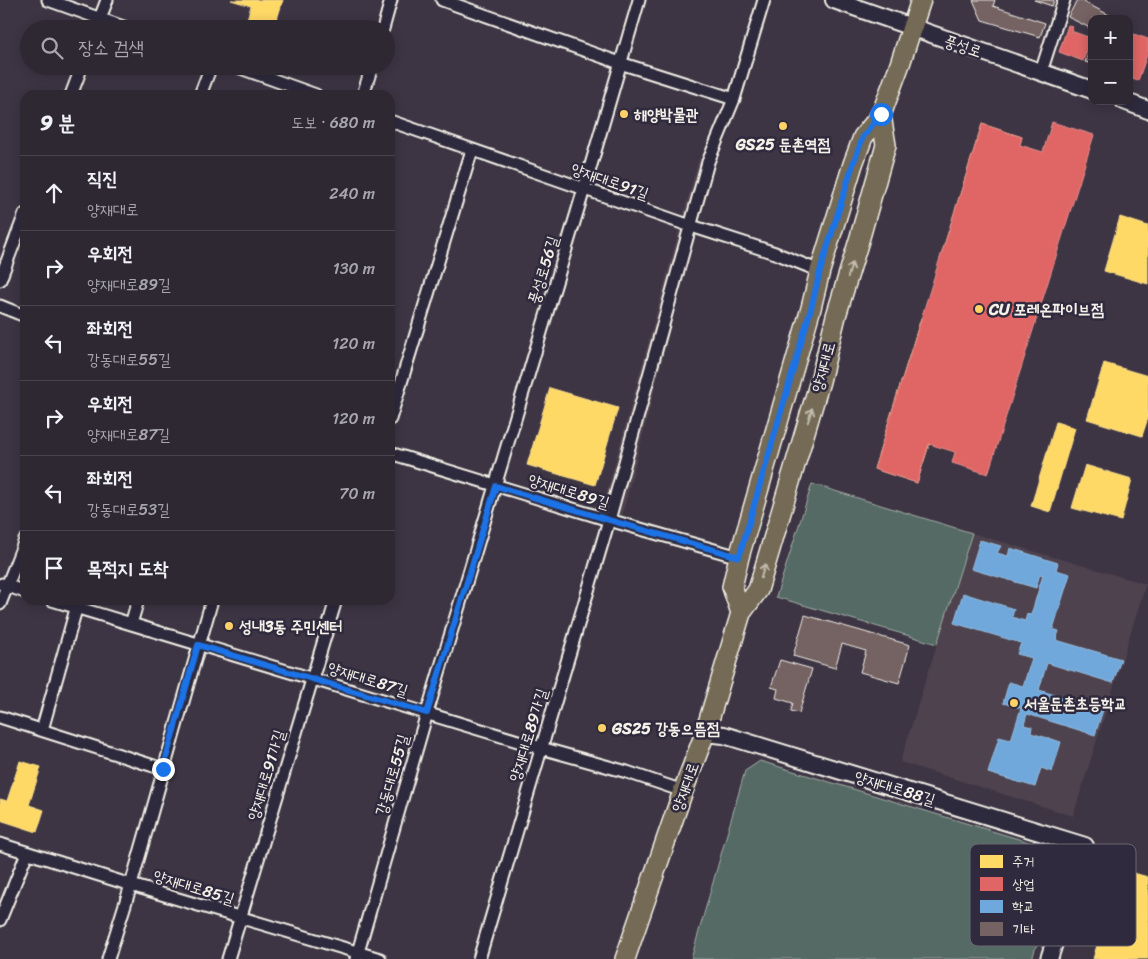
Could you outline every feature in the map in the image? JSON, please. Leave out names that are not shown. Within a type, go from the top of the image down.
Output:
[{"type":"main road","name":"양재대로","points":[[741,613],[732,587],[820,271],[863,137],[881,114],[921,0]]},
{"type":"main road","name":"양재대로","points":[[625,959],[704,733],[741,613],[758,590],[820,381],[836,316],[886,145],[881,114]]},
{"type":"street","points":[[48,0],[90,20]]},
{"type":"street","points":[[100,20],[107,0]]},
{"type":"street","points":[[385,20],[391,0]]},
{"type":"street","points":[[442,0],[620,63],[734,99]]},
{"type":"street","name":"풍성로56길","points":[[496,486],[639,0]]},
{"type":"street","name":"양재대로89가길","points":[[479,959],[609,520],[708,162],[734,99],[764,0]]},
{"type":"street","name":"풍성로","points":[[834,0],[1088,89]]},
{"type":"street","points":[[1041,72],[1064,0]]},
{"type":"street","points":[[73,90],[79,75]]},
{"type":"street","points":[[202,90],[208,75]]},
{"type":"street","points":[[260,75],[302,90]]},
{"type":"street","points":[[365,90],[369,75]]},
{"type":"street","points":[[1133,104],[1148,110]]},
{"type":"street","name":"양재대로91길","points":[[395,123],[775,253],[820,271]]},
{"type":"street","points":[[395,403],[472,150]]},
{"type":"street","points":[[0,280],[20,227]]},
{"type":"street","points":[[0,306],[20,314]]},
{"type":"street","name":"양재대로89길","points":[[395,455],[609,520],[739,557]]},
{"type":"street","name":"강동대로55길","points":[[357,956],[427,713],[496,486]]},
{"type":"street","points":[[0,604],[3,585],[20,550]]},
{"type":"street","points":[[3,585],[20,590]]},
{"type":"street","points":[[42,730],[77,605]]},
{"type":"street","name":"양재대로87길","points":[[80,605],[131,624],[198,645],[627,772],[683,791]]},
{"type":"street","points":[[131,624],[137,605]]},
{"type":"street","points":[[108,959],[131,885],[210,605]]},
{"type":"street","name":"양재대로91가길","points":[[228,959],[334,605]]},
{"type":"street","points":[[0,717],[163,769]]},
{"type":"street","name":"양재대로88길","points":[[704,733],[724,735],[1078,844]]},
{"type":"street","name":"양재대로85길","points":[[0,844],[357,956],[380,959]]},
{"type":"street","points":[[0,920],[27,853]]},
{"type":"street","name":"양재대로88길","points":[[1049,959],[1053,946]]},
{"type":"shaded area","points":[[699,158],[716,164],[696,228],[620,524],[600,517]]},
{"type":"shaded area","name":"서울둔촌초등학교","points":[[972,533],[1146,584],[1073,816],[900,762]]},
{"type":"green space","points":[[812,484],[972,533],[937,644],[776,597]]},
{"type":"green space","points":[[760,761],[1035,844],[970,844],[970,946],[1036,946],[1032,959],[691,959],[745,771]]},
{"type":"building: 주거","points":[[231,0],[283,0],[277,20],[247,20],[251,6]]},
{"type":"building: 주거","points":[[982,124],[1022,137],[984,261],[943,249]]},
{"type":"building: 주거","points":[[1120,217],[1148,226],[1148,284],[1104,271]]},
{"type":"building: 주거","points":[[921,318],[965,331],[917,483],[874,469]]},
{"type":"building: 주거","points":[[1104,363],[1148,376],[1148,418],[1142,436],[1087,419]]},
{"type":"building: 주거","points":[[550,388],[618,408],[595,485],[527,465]]},
{"type":"building: 주거","points":[[1056,422],[1075,428],[1050,512],[1031,506]]},
{"type":"building: 주거","points":[[1085,465],[1132,479],[1121,521],[1072,508]]},
{"type":"building: 주거","points":[[20,761],[41,767],[29,805],[44,810],[37,832],[0,820],[0,799],[7,801]]},
{"type":"building: 주거","points":[[1136,874],[1148,877],[1148,959],[1093,959],[1097,946],[1136,946]]},
{"type":"building: 상업","points":[[1068,25],[1072,26],[1071,31],[1088,37],[1088,47],[1083,61],[1059,52]]},
{"type":"building: 상업","points":[[1133,34],[1148,39],[1148,52],[1138,81],[1133,79]]},
{"type":"building: 상업","points":[[1052,122],[1094,135],[988,474],[952,463],[955,452],[929,444],[917,483],[874,469],[982,124],[1022,137],[1020,145],[1043,152]]},
{"type":"building: 학교","points":[[980,540],[1001,546],[997,553],[1008,556],[1010,548],[1058,563],[1056,570],[1070,574],[1053,629],[1059,631],[1056,640],[1121,659],[1113,683],[1047,663],[1039,690],[1103,710],[1095,735],[1027,714],[1024,725],[1032,727],[1031,733],[1061,742],[1052,772],[1041,768],[1035,787],[988,773],[999,737],[1011,740],[1021,708],[1003,703],[1009,682],[1023,686],[1032,658],[1017,654],[1021,643],[954,623],[963,593],[1014,609],[1012,617],[1025,621],[1027,614],[1031,615],[1043,575],[1040,574],[1036,588],[971,569]]},
{"type":"building: 기타","points":[[973,0],[995,0],[993,6],[1045,23],[1040,37],[982,20]]},
{"type":"building: 기타","points":[[1034,0],[1054,0],[1054,1],[1052,6]]},
{"type":"building: 기타","points":[[1077,0],[1109,15],[1088,15],[1088,27],[1068,17]]},
{"type":"building: 기타","points":[[805,615],[910,645],[899,683],[860,672],[866,651],[842,644],[835,668],[793,656]]},
{"type":"building: 기타","points":[[780,660],[812,669],[799,713],[791,711],[793,703],[776,698],[778,689],[771,687]]},
{"type":"place","name":"해양박물관","points":[[624,114]]},
{"type":"place","name":"GS25 둔촌역점","points":[[783,126]]},
{"type":"place","name":"CU 포레온파이브점","points":[[979,309]]},
{"type":"place","name":"성내3동 주민센터","points":[[229,626]]},
{"type":"place","name":"서울둔촌초등학교","points":[[1014,703]]},
{"type":"place","name":"GS25 강동으뜸점","points":[[602,728]]},
{"type":"route","points":[[163,769],[198,645],[427,713],[496,486],[739,557],[820,271],[853,164],[863,137],[881,114]]}]
